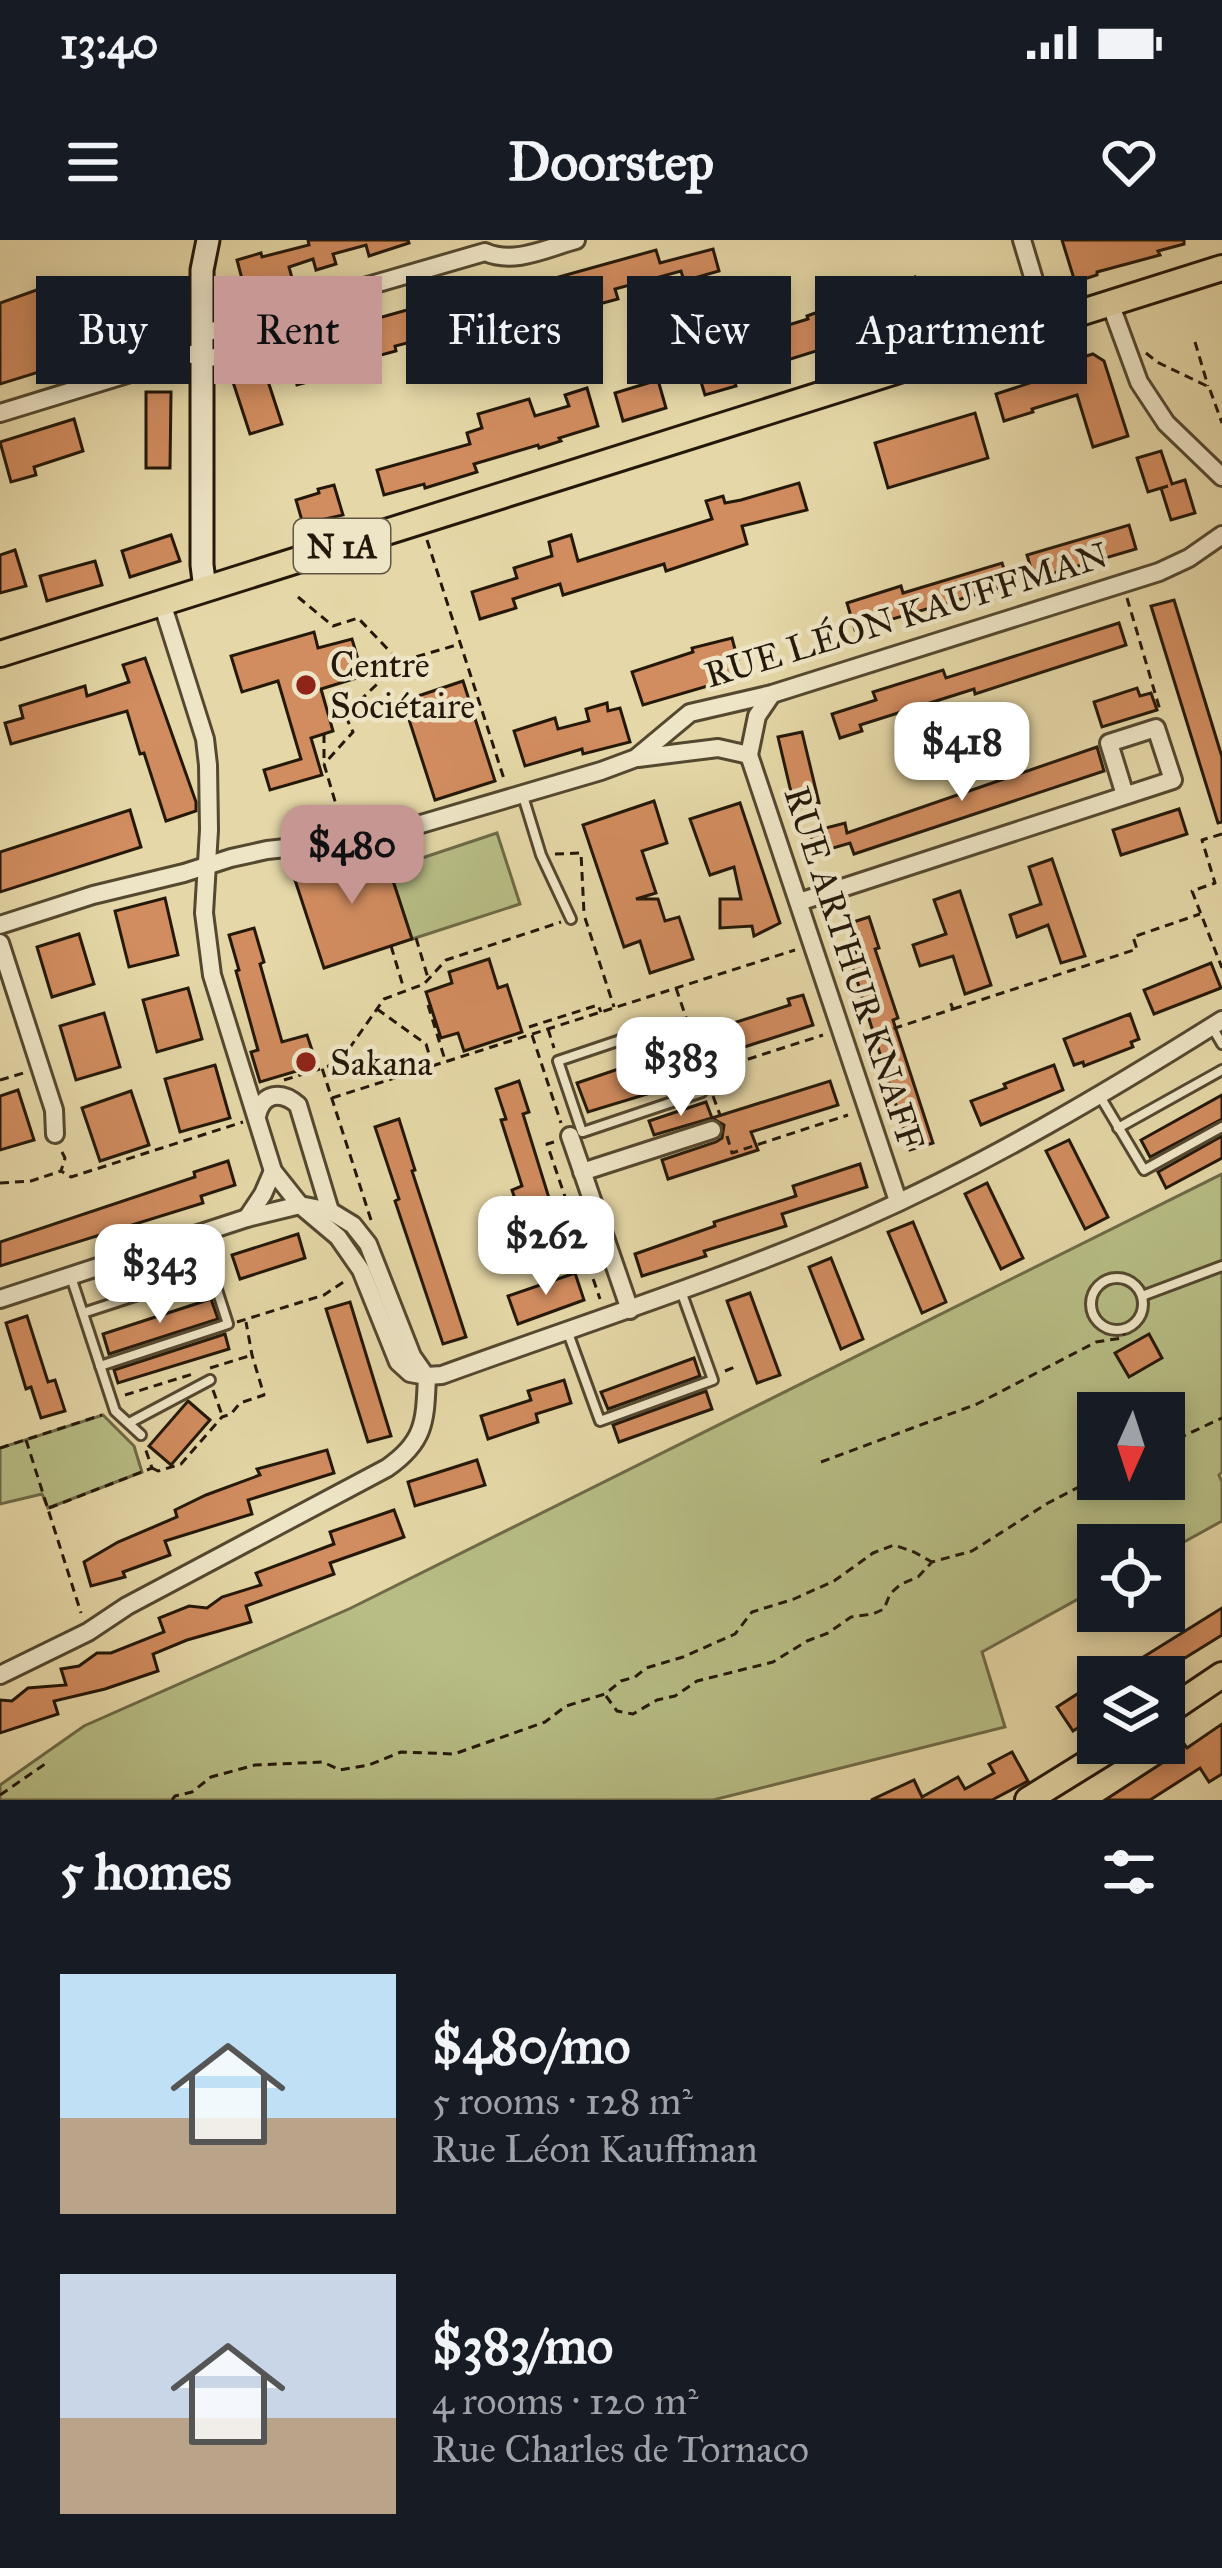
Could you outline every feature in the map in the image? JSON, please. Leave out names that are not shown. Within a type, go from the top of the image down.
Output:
[{"type":"main road","points":[[205,590],[202,270],[208,240]]},
{"type":"main road","name":"N 1A","points":[[1087,310],[1222,268]]},
{"type":"main road","name":"N 1A","points":[[0,654],[854,384]]},
{"type":"main road","points":[[1185,1700],[1222,1675]]},
{"type":"main road","points":[[1028,1800],[1086,1764]]},
{"type":"street","points":[[382,280],[489,246],[508,258],[576,240]]},
{"type":"street","points":[[1022,240],[1033,276]]},
{"type":"street","points":[[1110,303],[1139,382],[1157,410],[1222,477]]},
{"type":"street","points":[[0,412],[214,343]]},
{"type":"street","points":[[202,348],[214,348]]},
{"type":"street","name":"RUE LÉON KAUFFMAN","points":[[0,925],[93,895],[267,850],[370,839],[601,771],[636,758],[690,713],[772,694],[1159,572],[1218,538],[1222,522]]},
{"type":"street","points":[[0,1675],[387,1468],[406,1455],[423,1428],[427,1376],[412,1356],[368,1265],[301,1205],[277,1175],[256,1117],[212,975],[204,913],[209,791],[205,739],[162,603]]},
{"type":"street","name":"RUE ARTHUR KNAFF","points":[[772,694],[757,716],[749,754],[898,1201]]},
{"type":"street","points":[[799,902],[1172,780],[1156,728],[1109,743],[1126,795]]},
{"type":"street","name":"RUE ARTHUR KNAFF","points":[[636,758],[718,748],[749,754]]},
{"type":"street","points":[[0,943],[54,1110],[55,1134]]},
{"type":"street","points":[[427,1376],[442,1375],[630,1310],[787,1251],[1024,1139],[1217,1023]]},
{"type":"street","points":[[256,1117],[259,1106],[277,1094],[298,1105],[330,1210]]},
{"type":"street","points":[[582,1172],[712,1130]]},
{"type":"street","points":[[576,1134],[582,1172],[630,1310]]},
{"type":"street","points":[[277,1175],[292,1183],[305,1179],[315,1157]]},
{"type":"street","points":[[247,1217],[277,1175]]},
{"type":"street","points":[[0,1300],[247,1217],[301,1205],[330,1210],[353,1225],[368,1244],[368,1265]]},
{"type":"lane","points":[[516,795],[571,919]]},
{"type":"lane","points":[[1217,1023],[1222,1044]]},
{"type":"lane","points":[[668,1024],[558,1061],[576,1134],[702,1092]]},
{"type":"lane","points":[[1118,1128],[1222,1070]]},
{"type":"lane","points":[[1100,1097],[1144,1170],[1222,1126]]},
{"type":"lane","points":[[100,1366],[228,1324],[199,1234]]},
{"type":"lane","points":[[1142,1296],[1222,1266]]},
{"type":"lane","points":[[83,1313],[211,1271]]},
{"type":"lane","points":[[71,1276],[115,1411],[141,1435]]},
{"type":"lane","points":[[1109,1279],[1135,1284],[1142,1296],[1143,1309],[1126,1329],[1112,1330],[1092,1312],[1097,1287],[1109,1279]]},
{"type":"lane","points":[[567,1331],[600,1421],[713,1380],[681,1291]]},
{"type":"lane","points":[[129,1423],[210,1380]]},
{"type":"path","points":[[1196,342],[1222,423]]},
{"type":"path","points":[[1157,362],[1209,387]]},
{"type":"path","points":[[421,521],[516,795]]},
{"type":"path","points":[[1123,584],[1162,715],[1156,728]]},
{"type":"path","points":[[298,597],[333,626],[358,618],[400,662]]},
{"type":"path","points":[[324,764],[353,732],[346,715],[400,662],[460,644]]},
{"type":"path","points":[[324,734],[324,764],[346,841]]},
{"type":"path","points":[[1222,834],[1202,840],[1215,883],[1192,891],[1222,968]]},
{"type":"path","points":[[568,852],[581,853],[584,915],[614,1007]]},
{"type":"path","points":[[705,1073],[952,1009],[1138,949],[1133,937],[1200,914]]},
{"type":"path","points":[[228,1324],[324,1295],[382,1256],[322,1068],[339,1063],[384,999],[424,984],[446,960],[571,919]]},
{"type":"path","points":[[416,938],[428,980]]},
{"type":"path","points":[[391,946],[405,991]]},
{"type":"path","points":[[332,1098],[803,947],[805,955],[815,952]]},
{"type":"path","points":[[676,988],[732,1153],[867,1109]]},
{"type":"path","points":[[949,999],[952,1009]]},
{"type":"path","points":[[529,1027],[598,1005],[601,1012]]},
{"type":"path","points":[[428,1006],[446,1062]]},
{"type":"path","points":[[376,1007],[425,1044],[433,1066]]},
{"type":"path","points":[[548,1029],[558,1061]]},
{"type":"path","points":[[531,1034],[566,1138],[547,1144],[607,1317]]},
{"type":"path","points":[[0,1080],[40,1067]]},
{"type":"path","points":[[55,1134],[65,1159],[62,1171],[71,1177],[256,1117]]},
{"type":"path","points":[[0,1183],[31,1181],[62,1171]]},
{"type":"path","points":[[141,1435],[152,1468],[158,1472],[181,1464],[240,1403],[264,1395],[246,1320]]},
{"type":"path","points":[[821,1462],[977,1404],[1096,1342],[1122,1338],[1126,1329]]},
{"type":"path","points":[[112,1400],[252,1355]]},
{"type":"path","points":[[210,1380],[222,1417]]},
{"type":"path","points":[[0,1448],[115,1411]]},
{"type":"path","points":[[1185,1435],[1222,1418]]},
{"type":"path","points":[[26,1440],[88,1632]]},
{"type":"path","points":[[48,1508],[152,1468]]},
{"type":"path","points":[[605,1694],[617,1711],[633,1714],[697,1681],[773,1662],[851,1617],[884,1609],[890,1594],[932,1562],[972,1551],[1077,1488]]},
{"type":"path","points":[[172,1800],[211,1777],[255,1766],[323,1762],[340,1769],[370,1765],[401,1752],[454,1754],[545,1722],[566,1706],[605,1694],[646,1668],[735,1634],[752,1612],[834,1581],[873,1552],[894,1545],[932,1562]]},
{"type":"path","points":[[0,1795],[46,1764]]},
{"type":"green space","points":[[497,833],[520,904],[412,939],[389,869]]},
{"type":"green space","points":[[1222,1174],[1222,1521],[1185,1541],[1185,1524],[1077,1524],[1077,1600],[982,1652],[1005,1727],[713,1800],[0,1800],[0,1785],[84,1726],[351,1608]]},
{"type":"green space","points":[[103,1415],[134,1446],[142,1472],[48,1508],[42,1494],[0,1504],[0,1448]]},
{"type":"building","points":[[308,240],[409,243],[369,256],[366,245],[333,254],[336,264],[316,270],[313,259],[289,267],[291,276],[241,276],[237,260],[309,245]]},
{"type":"building","points":[[1062,240],[1184,240],[1184,244],[1158,251],[1160,255],[1087,278],[1073,276]]},
{"type":"building","points":[[713,249],[719,271],[702,276],[682,276],[681,271],[627,276],[627,286],[615,289],[618,299],[603,303],[603,276],[563,276],[656,250],[660,263]]},
{"type":"building","points":[[36,290],[36,373],[0,384],[0,303]]},
{"type":"building","points":[[406,310],[406,343],[382,355],[382,317]]},
{"type":"building","points":[[815,313],[815,351],[791,359],[791,324]]},
{"type":"building","points":[[1087,356],[1104,361],[1128,436],[1093,447],[1077,395],[1004,421],[996,394],[1027,384],[1087,384]]},
{"type":"building","points":[[234,384],[269,384],[282,424],[250,434]]},
{"type":"building","points":[[659,384],[666,408],[623,421],[615,393]]},
{"type":"building","points":[[702,384],[736,386],[705,395]]},
{"type":"building","points":[[587,388],[598,426],[539,448],[474,464],[477,472],[384,495],[377,470],[470,444],[467,433],[482,428],[478,414],[529,399],[535,416],[569,406],[565,395]]},
{"type":"building","points":[[146,392],[171,392],[170,468],[146,468]]},
{"type":"building","points":[[975,413],[988,458],[888,488],[875,443]]},
{"type":"building","points":[[74,419],[83,451],[34,467],[36,475],[11,482],[0,442]]},
{"type":"building","points":[[1161,451],[1172,484],[1185,480],[1195,513],[1171,520],[1161,488],[1148,492],[1137,458]]},
{"type":"building","points":[[799,483],[807,510],[742,526],[747,544],[666,571],[664,564],[563,595],[560,584],[513,599],[516,608],[480,619],[472,592],[517,578],[514,568],[552,556],[549,542],[571,535],[578,561],[712,519],[706,501],[723,496],[725,503],[741,500]]},
{"type":"building","points":[[334,485],[343,515],[303,524],[296,500]]},
{"type":"building","points":[[1129,525],[1136,549],[1034,579],[1027,555]]},
{"type":"building","points":[[171,535],[180,561],[130,577],[122,551]]},
{"type":"building","points":[[15,550],[26,586],[0,593],[0,555]]},
{"type":"building","points":[[95,561],[102,585],[47,601],[40,576]]},
{"type":"building","points":[[1002,563],[1009,585],[855,630],[847,603],[901,586],[903,593]]},
{"type":"building","points":[[1174,600],[1222,757],[1222,822],[1218,823],[1151,606]]},
{"type":"building","points":[[1119,623],[1126,645],[860,725],[862,731],[840,738],[832,714],[876,700],[873,692],[943,670],[946,678]]},
{"type":"building","name":"Centre Sociétaire","points":[[314,632],[318,648],[352,639],[363,676],[321,689],[333,731],[311,738],[322,775],[270,790],[264,770],[301,759],[278,681],[242,692],[231,656]]},
{"type":"building","points":[[732,638],[742,676],[643,705],[632,672]]},
{"type":"building","points":[[145,658],[196,802],[196,811],[166,821],[127,711],[11,744],[5,723],[23,718],[20,706],[85,686],[87,696],[129,682],[123,665]]},
{"type":"building","points":[[463,681],[495,781],[435,800],[403,701]]},
{"type":"building","points":[[1137,688],[1140,696],[1151,693],[1157,710],[1102,727],[1094,702]]},
{"type":"building","points":[[607,703],[608,711],[620,708],[630,742],[583,754],[582,749],[525,766],[514,731],[555,718],[558,729],[589,721],[586,709]]},
{"type":"building","points":[[802,732],[819,803],[795,809],[778,737]]},
{"type":"building","points":[[1097,747],[1104,771],[854,854],[850,843],[816,853],[810,832],[845,823],[847,833]]},
{"type":"building","points":[[654,801],[667,843],[642,851],[656,893],[636,899],[658,899],[665,921],[679,917],[693,959],[650,973],[640,941],[624,947],[583,825]]},
{"type":"building","points":[[740,803],[780,923],[754,936],[752,926],[720,928],[720,899],[741,899],[734,867],[710,875],[690,819]]},
{"type":"building","points":[[1179,809],[1187,834],[1121,855],[1113,830]]},
{"type":"building","points":[[130,810],[141,847],[0,892],[0,852]]},
{"type":"building","points":[[378,850],[380,857],[385,856],[412,939],[324,968],[293,874]]},
{"type":"building","points":[[1052,859],[1085,956],[1061,963],[1048,925],[1017,937],[1010,915],[1041,904],[1029,867]]},
{"type":"building","points":[[960,891],[991,985],[965,994],[953,956],[920,966],[913,945],[946,934],[934,900]]},
{"type":"building","points":[[165,898],[178,955],[129,967],[115,911]]},
{"type":"building","points":[[869,917],[898,1018],[893,1020],[933,1143],[910,1150],[850,958],[857,955],[847,924]]},
{"type":"building","points":[[254,928],[282,1042],[307,1035],[317,1065],[260,1082],[251,1052],[258,1050],[229,935]]},
{"type":"building","points":[[79,934],[94,984],[52,997],[37,947]]},
{"type":"building","points":[[489,959],[498,988],[507,985],[522,1032],[464,1051],[458,1033],[441,1038],[426,992],[452,983],[449,972]]},
{"type":"building","points":[[1211,963],[1221,988],[1154,1014],[1144,990]]},
{"type":"building","points":[[188,988],[202,1039],[157,1052],[143,1000]]},
{"type":"building","points":[[803,995],[813,1025],[713,1057],[705,1032],[790,1005],[788,999]]},
{"type":"building","points":[[104,1013],[120,1067],[76,1080],[60,1026]]},
{"type":"building","points":[[1130,1014],[1139,1039],[1131,1042],[1133,1047],[1084,1066],[1083,1062],[1074,1065],[1064,1039]]},
{"type":"building","points":[[680,1052],[690,1081],[588,1112],[577,1083]]},
{"type":"building","points":[[215,1065],[230,1118],[180,1132],[165,1079]]},
{"type":"building","points":[[1054,1065],[1063,1090],[981,1125],[971,1101]]},
{"type":"building","points":[[519,1081],[529,1112],[523,1114],[553,1211],[553,1218],[525,1228],[512,1190],[522,1186],[496,1089]]},
{"type":"building","points":[[830,1081],[838,1105],[751,1132],[758,1150],[668,1179],[662,1160],[722,1138],[724,1125],[712,1118]]},
{"type":"building","points":[[18,1090],[34,1140],[0,1150],[0,1096]]},
{"type":"building","points":[[131,1091],[149,1145],[100,1161],[82,1108]]},
{"type":"building","points":[[1222,1095],[1222,1119],[1150,1157],[1141,1140]]},
{"type":"building","points":[[706,1102],[712,1118],[654,1135],[649,1121]]},
{"type":"building","points":[[399,1119],[466,1337],[443,1344],[375,1127]]},
{"type":"building","points":[[1222,1136],[1222,1158],[1166,1188],[1158,1172]]},
{"type":"building","points":[[1069,1140],[1108,1217],[1085,1229],[1046,1151]]},
{"type":"building","points":[[228,1161],[235,1185],[201,1196],[203,1203],[0,1266],[0,1242],[195,1177],[194,1172]]},
{"type":"building","points":[[860,1164],[867,1187],[782,1214],[786,1226],[642,1276],[635,1254],[796,1196],[793,1186]]},
{"type":"building","points":[[987,1183],[1023,1258],[1001,1269],[965,1194]]},
{"type":"building","points":[[913,1222],[946,1302],[922,1313],[888,1232]]},
{"type":"building","points":[[298,1234],[305,1258],[240,1279],[232,1255]]},
{"type":"building","points":[[831,1258],[863,1339],[841,1349],[809,1267]]},
{"type":"building","points":[[575,1273],[584,1300],[518,1324],[508,1296]]},
{"type":"building","points":[[750,1293],[780,1375],[757,1383],[727,1301]]},
{"type":"building","points":[[211,1299],[218,1319],[109,1354],[103,1334]]},
{"type":"building","points":[[350,1302],[391,1436],[368,1442],[326,1309]]},
{"type":"building","points":[[27,1316],[48,1382],[55,1380],[65,1411],[41,1418],[31,1387],[26,1389],[6,1323]]},
{"type":"building","points":[[225,1334],[229,1349],[118,1383],[114,1370]]},
{"type":"building","points":[[1149,1334],[1162,1358],[1129,1377],[1115,1353]]},
{"type":"building","points":[[694,1358],[700,1376],[608,1409],[601,1392]]},
{"type":"building","points":[[564,1380],[571,1403],[536,1414],[538,1422],[488,1439],[481,1416],[531,1400],[528,1391]]},
{"type":"building","points":[[706,1391],[712,1409],[619,1442],[613,1425]]},
{"type":"building","points":[[188,1401],[210,1420],[171,1465],[149,1446]]},
{"type":"building","points":[[327,1450],[334,1473],[248,1500],[252,1514],[165,1541],[170,1555],[123,1572],[125,1577],[91,1586],[84,1562],[118,1542],[177,1517],[175,1510],[206,1495],[260,1475],[257,1469]]},
{"type":"building","points":[[477,1460],[485,1485],[415,1506],[408,1482]]},
{"type":"building","points":[[394,1510],[404,1537],[330,1563],[334,1574],[246,1606],[251,1622],[153,1654],[158,1671],[54,1701],[58,1714],[0,1733],[0,1700],[12,1701],[28,1688],[66,1685],[61,1669],[164,1632],[159,1618],[189,1606],[207,1608],[222,1597],[261,1585],[256,1573],[334,1544],[330,1532]]},
{"type":"building","points":[[1222,1608],[1222,1635],[1185,1658],[1145,1656],[1185,1632]]},
{"type":"building","points":[[1077,1694],[1077,1728],[1073,1731],[1057,1707]]},
{"type":"building","points":[[1222,1724],[1222,1774],[1209,1782],[1200,1768],[1150,1800],[1105,1800],[1160,1764],[1185,1764],[1185,1745]]},
{"type":"building","points":[[1012,1752],[1028,1781],[992,1800],[871,1800],[914,1780],[922,1797],[958,1777],[965,1789],[994,1773],[989,1764]]},
{"type":"place","name":"Centre Sociétaire","points":[[306,685]]},
{"type":"place","name":"Sakana","points":[[306,1062]]}]
